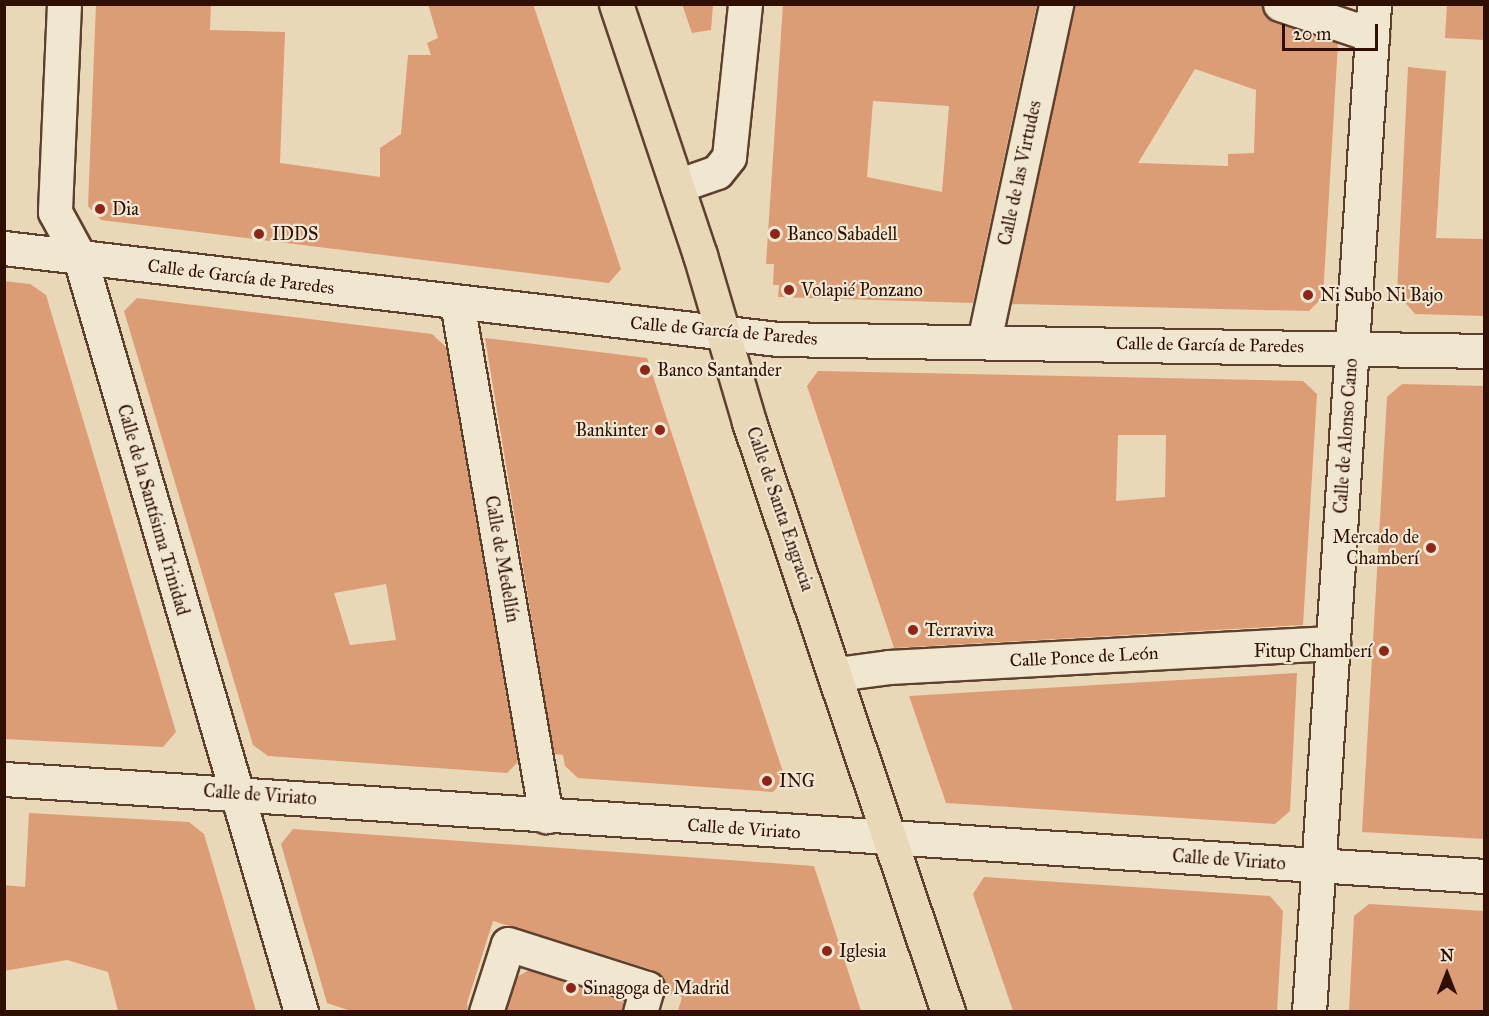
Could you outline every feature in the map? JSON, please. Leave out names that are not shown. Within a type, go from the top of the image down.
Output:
[{"type":"main road","name":"Calle de Santa Engracia","points":[[616,4],[677,186],[749,422],[837,674],[948,1011]]},
{"type":"street","name":"Calle de la Santísima Trinidad","points":[[64,4],[55,212],[80,258],[235,794],[301,1011]]},
{"type":"street","points":[[677,186],[717,172],[729,157],[745,4]]},
{"type":"street","name":"Calle de las Virtudes","points":[[984,341],[1056,4]]},
{"type":"street","points":[[1280,4],[1373,20]]},
{"type":"street","name":"Calle de Alonso Cano","points":[[1309,1011],[1373,20]]},
{"type":"street","name":"Calle de García de Paredes","points":[[4,248],[778,339],[1485,351]]},
{"type":"street","name":"Calle de Medellín","points":[[458,303],[546,816]]},
{"type":"street","name":"Calle Ponce de León","points":[[837,674],[889,667],[1333,643]]},
{"type":"street","name":"Calle de Viriato","points":[[4,779],[891,840],[1485,876]]},
{"type":"street","points":[[486,1011],[508,944],[644,1000]]},
{"type":"building","points":[[96,4],[211,4],[210,30],[285,32],[280,163],[380,177],[380,148],[401,134],[408,55],[431,55],[427,43],[438,38],[428,4],[533,4],[621,269],[609,283],[101,220],[88,206]]},
{"type":"building","points":[[682,4],[713,4],[711,30],[692,33]]},
{"type":"building","points":[[783,4],[1037,4],[973,303],[778,297],[779,285],[773,285],[774,264],[766,264]],"holes":[[[873,101],[949,106],[942,192],[867,177]]]},
{"type":"building","points":[[1074,4],[1262,4],[1266,16],[1273,22],[1338,43],[1323,297],[1309,311],[1011,304]],"holes":[[[1195,69],[1256,90],[1254,153],[1228,154],[1228,166],[1138,163]]]},
{"type":"building","points":[[1447,4],[1485,4],[1485,40],[1445,38]]},
{"type":"building","points":[[1408,67],[1446,71],[1436,238],[1485,239],[1485,316],[1415,314],[1397,293]]},
{"type":"building","points":[[4,281],[30,284],[46,295],[176,732],[163,747],[4,739]]},
{"type":"building","points":[[137,298],[432,334],[446,347],[518,762],[507,773],[268,756],[253,745],[124,311]],"holes":[[[386,584],[396,640],[350,645],[334,593]]]},
{"type":"building","points":[[485,338],[647,358],[785,778],[773,792],[578,778],[565,766],[563,755],[554,754]]},
{"type":"building","points":[[818,371],[1303,381],[1317,394],[1303,625],[894,648],[807,386]],"holes":[[[1118,435],[1166,435],[1165,497],[1116,501]]]},
{"type":"building","points":[[1402,384],[1485,386],[1485,839],[1362,832],[1387,397]]},
{"type":"building","points":[[1297,673],[1290,811],[1275,824],[946,803],[909,696]]},
{"type":"building","points":[[29,813],[189,822],[204,834],[256,1011],[118,1011],[108,972],[67,960],[4,971],[4,885],[25,887]]},
{"type":"building","points":[[293,829],[814,866],[861,1011],[678,1011],[682,997],[665,993],[665,983],[653,970],[493,921],[467,1003],[468,1011],[351,1011],[327,1003],[281,844]]},
{"type":"building","points":[[984,877],[1270,896],[1283,911],[1277,1011],[1013,1011],[973,894]]},
{"type":"building","points":[[1369,904],[1485,911],[1485,1011],[1349,1011],[1354,916]]},
{"type":"building","points":[[529,970],[624,1000],[622,1011],[506,1011],[517,977]]},
{"type":"place","name":"Dia","points":[[100,209]]},
{"type":"place","name":"IDDS","points":[[259,234]]},
{"type":"place","name":"Banco Sabadell","points":[[775,234]]},
{"type":"place","name":"Volapié Ponzano","points":[[789,290]]},
{"type":"place","name":"Ni Subo Ni Bajo","points":[[1308,295]]},
{"type":"place","name":"Banco Santander","points":[[645,370]]},
{"type":"place","name":"Bankinter","points":[[660,430]]},
{"type":"place","name":"Mercado de Chamberí","points":[[1431,548]]},
{"type":"place","name":"Terraviva","points":[[913,630]]},
{"type":"place","name":"Fitup Chamberí","points":[[1384,651]]},
{"type":"place","name":"ING","points":[[767,781]]},
{"type":"place","name":"Iglesia","points":[[827,951]]},
{"type":"place","name":"Sinagoga de Madrid","points":[[571,988]]}]
